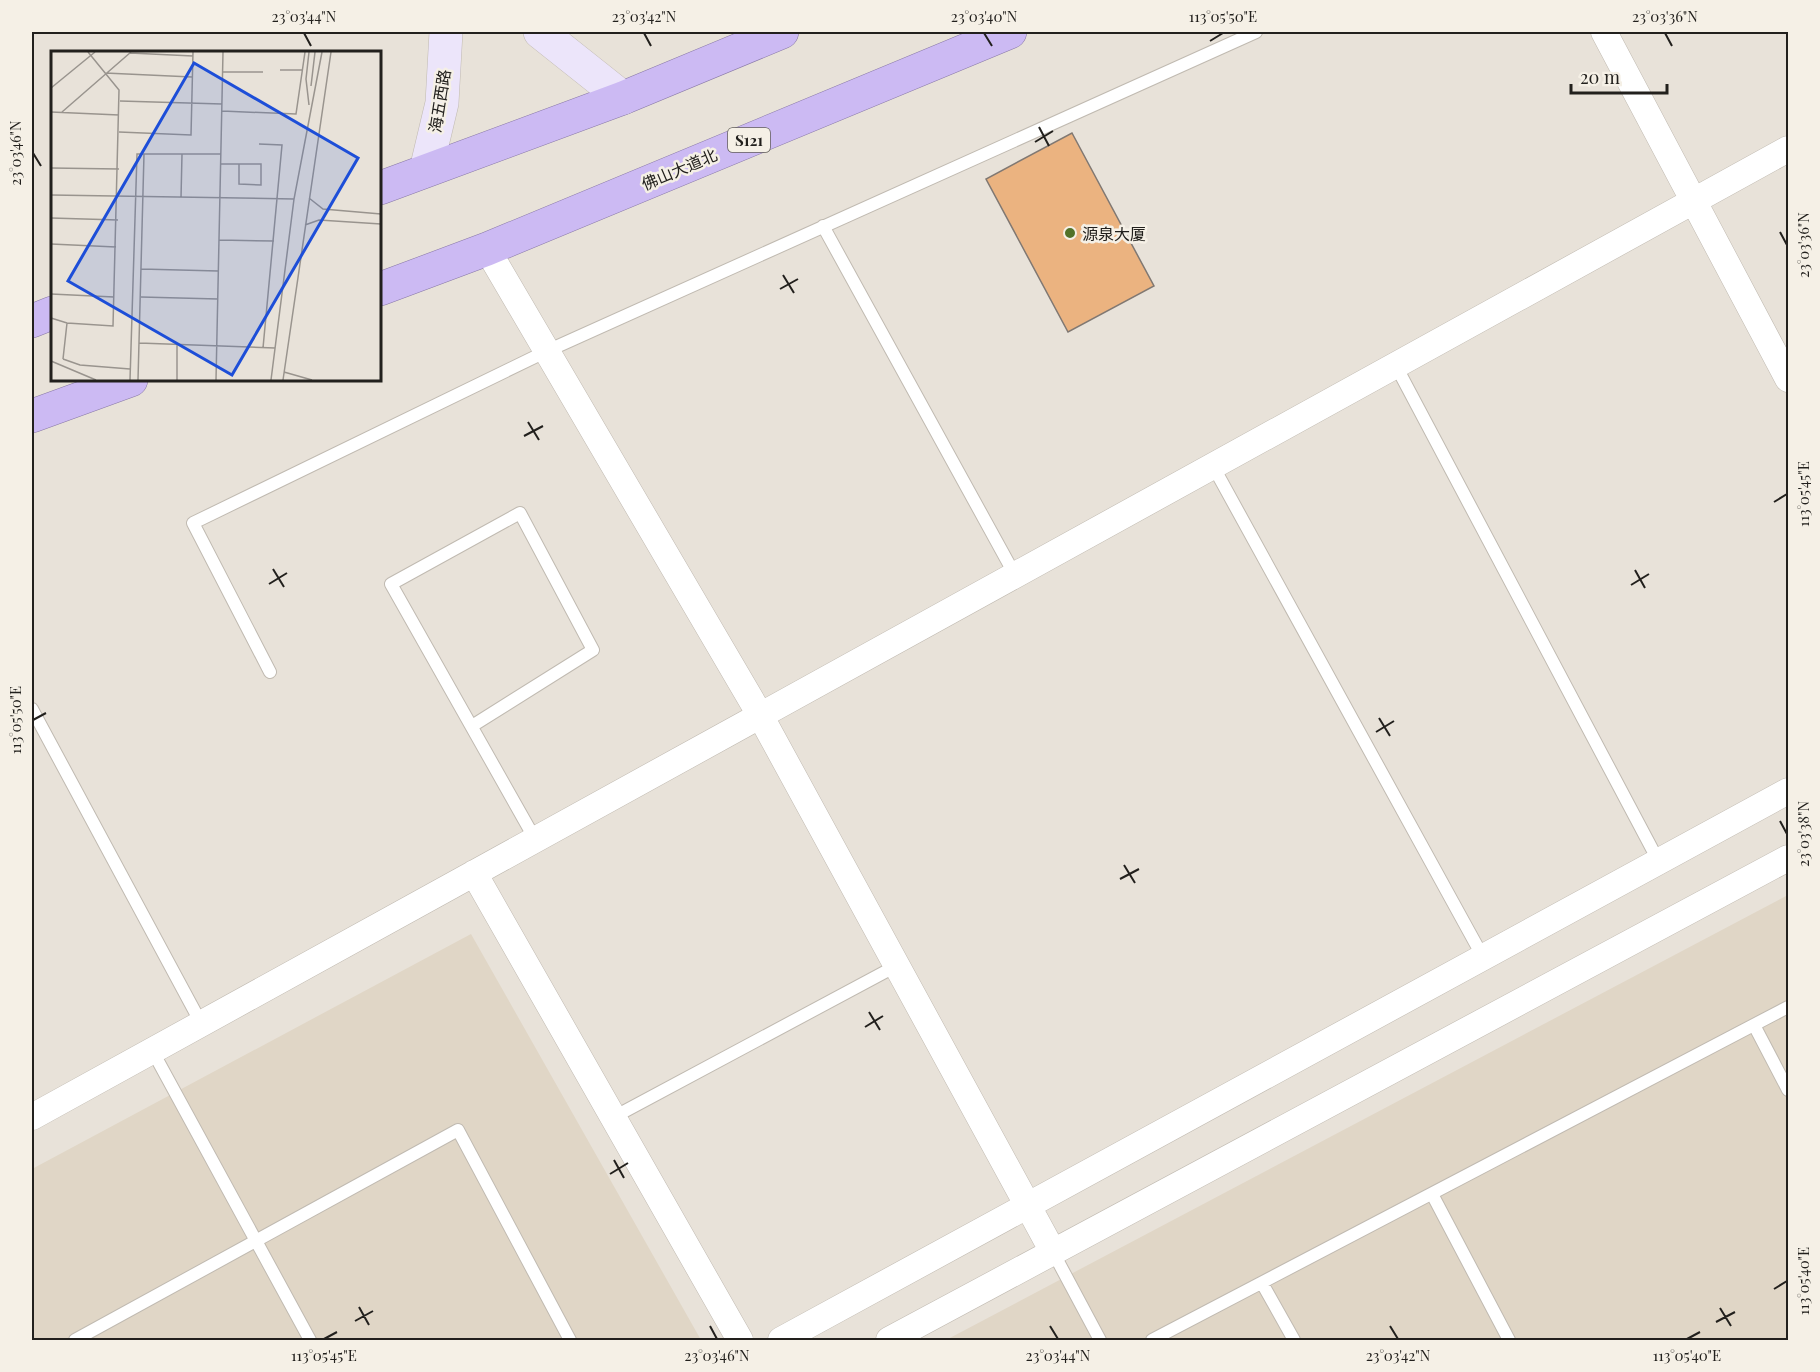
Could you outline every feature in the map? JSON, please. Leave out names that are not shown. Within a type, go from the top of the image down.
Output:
[{"type":"highway","points":[[381,188],[623,98],[782,32]]},
{"type":"highway","name":"佛山大道北","points":[[381,289],[488,249],[1010,32]]},
{"type":"highway","points":[[32,321],[51,313]]},
{"type":"highway","points":[[32,416],[128,381]]},
{"type":"main road","name":"海五西路","points":[[426,170],[442,103],[446,32]]},
{"type":"main road","points":[[540,32],[623,98]]},
{"type":"street","points":[[1604,32],[1788,379]]},
{"type":"street","points":[[32,1117],[1788,149]]},
{"type":"street","points":[[488,249],[760,715],[1053,1252]]},
{"type":"street","points":[[781,1341],[1788,791]]},
{"type":"street","points":[[889,1341],[1788,858]]},
{"type":"street","points":[[474,873],[740,1341]]},
{"type":"lane","points":[[270,672],[193,523],[547,351],[1256,32]]},
{"type":"lane","points":[[823,226],[1015,575]]},
{"type":"lane","points":[[1396,366],[1659,862]]},
{"type":"lane","points":[[1213,466],[1484,957]]},
{"type":"lane","points":[[472,726],[593,650],[520,513],[391,584],[535,839]]},
{"type":"lane","points":[[32,709],[201,1023]]},
{"type":"lane","points":[[612,1118],[896,966]]},
{"type":"lane","points":[[1152,1341],[1788,1007]]},
{"type":"lane","points":[[1754,1025],[1788,1090]]},
{"type":"lane","points":[[152,1050],[310,1341]]},
{"type":"lane","points":[[75,1341],[93,1336],[256,1241],[458,1130],[570,1341]]},
{"type":"lane","points":[[1432,1194],[1509,1341]]},
{"type":"lane","points":[[1053,1252],[1100,1341]]},
{"type":"lane","points":[[1262,1283],[1294,1341]]},
{"type":"shaded area","points":[[1788,895],[1788,1340],[946,1340]]},
{"type":"shaded area","points":[[471,934],[701,1340],[32,1340],[32,1169]]},
{"type":"building","name":"源泉大厦","points":[[1072,133],[1154,286],[1068,332],[986,179]]},
{"type":"place","name":"源泉大厦","points":[[1070,233]]}]
